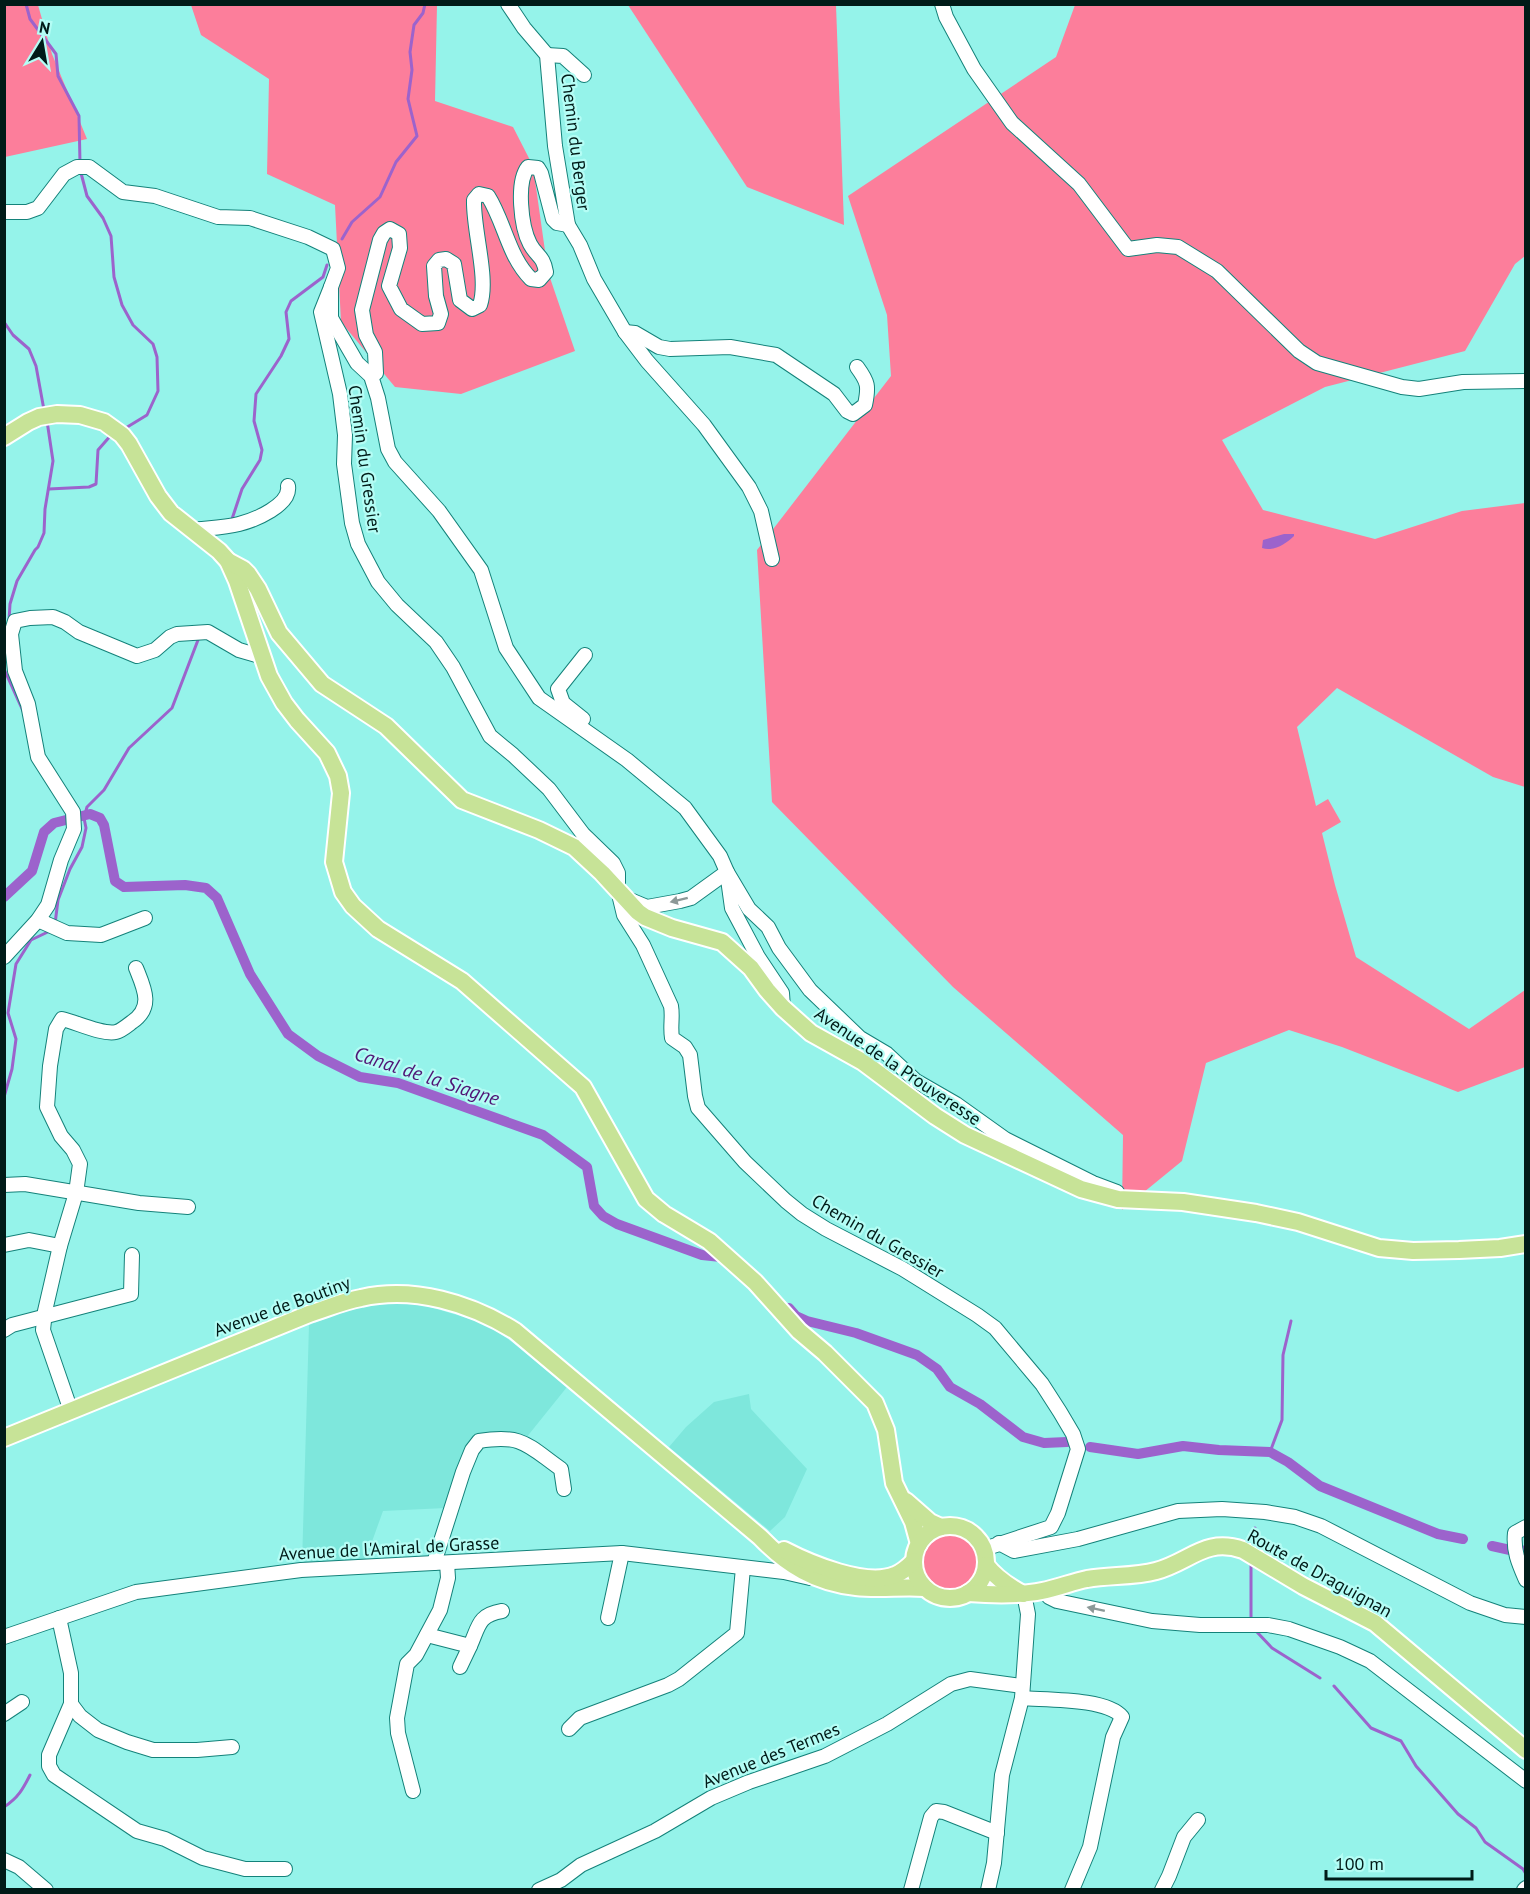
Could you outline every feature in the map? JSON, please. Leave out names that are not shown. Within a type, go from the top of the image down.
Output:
[{"type":"main road","name":"Avenue de la Prouveresse","points":[[4,437],[28,422],[48,416],[69,414],[91,417],[104,422],[122,435],[158,496],[171,513],[219,551],[228,561],[248,574],[258,589],[279,633],[322,684],[386,726],[462,800],[539,830],[574,847],[645,917],[672,928],[722,942],[751,968],[783,1008],[811,1033],[862,1062],[964,1135],[1081,1190],[1118,1199],[1183,1203],[1256,1213],[1298,1222],[1379,1248],[1413,1251],[1459,1250],[1526,1244]]},
{"type":"main road","points":[[228,561],[269,676],[284,703],[327,753],[338,776],[341,793],[334,862],[344,892],[352,906],[378,929],[462,981],[582,1087],[646,1199],[664,1214],[709,1241],[724,1254],[755,1282],[799,1331],[825,1353],[875,1403],[886,1430],[894,1483],[914,1522],[919,1544]]},
{"type":"main road","name":"Avenue de Boutiny","points":[[4,1438],[306,1315],[360,1298],[391,1294],[435,1298],[487,1315],[514,1331],[760,1537],[791,1571],[835,1578],[884,1578],[896,1575],[914,1561]]},
{"type":"main road","points":[[899,1493],[923,1516],[941,1527]]},
{"type":"main road","points":[[990,1552],[984,1576],[969,1593],[959,1597],[948,1598],[936,1595],[925,1588],[915,1571],[914,1561],[919,1544],[925,1536],[941,1527],[952,1526],[971,1532],[990,1552],[992,1573],[1007,1586],[1024,1594]]},
{"type":"main road","name":"Avenue de Boutiny","points":[[760,1537],[835,1578],[857,1587],[925,1588]]},
{"type":"main road","name":"Route de Draguignan","points":[[969,1593],[1024,1594],[1044,1591],[1089,1579],[1156,1571],[1211,1546],[1223,1545],[1243,1550],[1303,1586],[1375,1623],[1526,1750]]},
{"type":"street","name":"Chemin du Berger","points":[[371,376],[376,373],[375,352],[366,335],[362,310],[380,240],[384,233],[390,229],[399,234],[400,248],[389,286],[401,309],[422,324],[438,324],[441,314],[436,296],[434,266],[439,260],[446,259],[454,264],[460,300],[472,309],[480,305],[483,298],[473,213],[474,200],[479,195],[488,196],[520,269],[531,279],[539,280],[546,272],[544,260],[530,244],[524,226],[521,181],[528,167],[538,168],[541,173],[553,219],[557,223],[568,225],[555,146],[547,55],[524,28],[508,4]]},
{"type":"street","points":[[942,4],[946,17],[974,69],[1012,123],[1079,184],[1128,249],[1157,245],[1178,247],[1216,272],[1299,351],[1317,363],[1402,387],[1419,389],[1463,382],[1526,381]]},
{"type":"street","points":[[547,55],[563,56],[584,75]]},
{"type":"street","points":[[4,212],[27,212],[38,208],[64,174],[76,167],[89,167],[123,192],[155,196],[218,217],[250,218],[308,237],[333,249],[338,268],[331,287],[331,318],[357,363],[371,376],[387,442],[395,462],[439,511],[481,570],[506,648],[539,698],[636,767],[685,808],[720,856],[749,909],[768,927],[779,948],[810,990],[860,1038],[887,1054],[916,1081],[956,1104],[1005,1139],[1094,1183],[1143,1201]]},
{"type":"street","points":[[568,225],[580,244],[594,279],[625,332],[647,362],[704,425],[749,487],[761,511],[772,559]]},
{"type":"street","name":"Chemin du Gressier","points":[[331,287],[321,312],[340,394],[345,435],[344,464],[352,523],[358,544],[378,582],[396,605],[436,642],[453,667],[490,736],[549,789],[583,834],[613,863],[618,873],[624,915],[643,945],[672,1006],[670,1027],[672,1038],[685,1047],[690,1055],[698,1108],[745,1162],[802,1214],[903,1269],[995,1328],[1042,1384],[1072,1434],[1078,1449],[1058,1513],[1051,1527],[990,1552]]},
{"type":"street","points":[[625,332],[634,333],[659,347],[670,349],[730,347],[776,355],[834,394],[847,411],[853,414],[865,405],[868,388],[857,367]]},
{"type":"street","points":[[191,530],[239,524],[264,515],[284,501],[289,492],[288,486]]},
{"type":"street","points":[[4,957],[38,920],[48,905],[61,860],[74,829],[72,812],[38,757],[28,704],[15,671],[11,634],[15,621],[53,617],[79,632],[137,656],[155,650],[177,634],[208,632],[239,650],[263,657]]},
{"type":"street","points":[[585,655],[558,689],[563,702],[591,726],[597,740]]},
{"type":"street","points":[[622,894],[647,907],[680,901],[691,898],[727,872]]},
{"type":"street","points":[[727,872],[732,908],[758,957],[782,993],[783,1008]]},
{"type":"street","points":[[38,920],[66,933],[101,935],[145,918]]},
{"type":"street","points":[[71,1411],[43,1330],[60,1246],[76,1193],[80,1164],[74,1150],[60,1136],[47,1107],[50,1066],[56,1029],[62,1019],[101,1031],[117,1032],[140,1017],[146,1004],[145,991],[136,968]]},
{"type":"street","points":[[4,1185],[25,1184],[139,1203],[188,1207]]},
{"type":"street","points":[[4,1245],[29,1240],[60,1246]]},
{"type":"street","points":[[4,1330],[12,1325],[131,1294],[132,1254]]},
{"type":"street","points":[[413,1791],[398,1733],[397,1718],[407,1664],[416,1655],[441,1610],[448,1578],[440,1563],[463,1472],[472,1450],[478,1441],[513,1439],[525,1442],[561,1469],[564,1489]]},
{"type":"street","points":[[990,1552],[1014,1551],[1078,1539],[1178,1512],[1222,1509],[1265,1512],[1295,1517],[1321,1526],[1470,1603],[1505,1615],[1526,1617]]},
{"type":"street","points":[[1526,1527],[1515,1533],[1516,1552],[1526,1580]]},
{"type":"street","points":[[608,1618],[622,1553]]},
{"type":"street","name":"Avenue de l'Amiral de Grasse","points":[[4,1637],[136,1592],[301,1570],[622,1553],[743,1568],[791,1571]]},
{"type":"street","points":[[569,1729],[580,1718],[673,1682],[737,1633],[743,1568]]},
{"type":"street","points":[[1044,1591],[1049,1597],[1058,1601],[1152,1621],[1200,1625],[1268,1626],[1289,1629],[1340,1647],[1370,1660],[1526,1781]]},
{"type":"street","points":[[988,1890],[997,1833],[1002,1775],[1022,1692],[1028,1614],[1024,1594]]},
{"type":"street","points":[[460,1667],[483,1618],[488,1613],[502,1611]]},
{"type":"street","points":[[59,1618],[71,1672],[71,1704],[49,1755],[49,1766],[54,1774],[137,1831],[165,1839],[203,1858],[245,1869],[285,1869]]},
{"type":"street","points":[[428,1635],[470,1646]]},
{"type":"street","name":"Avenue des Termes","points":[[539,1890],[561,1880],[581,1866],[655,1832],[711,1798],[759,1778],[825,1756],[887,1724],[951,1684],[970,1679],[1022,1692],[1099,1705],[1118,1712],[1122,1717],[1113,1737],[1090,1848],[1072,1890]]},
{"type":"street","points":[[4,1713],[22,1702]]},
{"type":"street","points":[[71,1704],[80,1716],[98,1730],[153,1750],[232,1747]]},
{"type":"street","points":[[911,1890],[931,1817],[936,1811],[997,1833]]},
{"type":"street","points":[[1162,1890],[1184,1837],[1198,1820]]},
{"type":"street","points":[[4,1860],[19,1867],[46,1890]]},
{"type":"shaded area","points":[[4,5],[38,5],[52,54],[87,139],[5,157]]},
{"type":"shaded area","points":[[191,5],[437,5],[435,101],[513,127],[533,166],[548,272],[575,351],[461,394],[395,387],[341,322],[335,205],[267,174],[269,79],[201,35]]},
{"type":"shaded area","points":[[628,5],[836,5],[844,225],[747,187]]},
{"type":"shaded area","points":[[1075,5],[1525,5],[1525,256],[1515,264],[1465,351],[1325,387],[1222,440],[1263,510],[1375,539],[1462,511],[1525,503],[1525,787],[1493,777],[1337,688],[1297,727],[1316,806],[1328,799],[1341,822],[1322,833],[1356,957],[1469,1029],[1525,990],[1525,1067],[1458,1092],[1342,1047],[1289,1030],[1206,1063],[1182,1161],[1122,1210],[1123,1135],[953,987],[772,802],[757,550],[891,376],[887,315],[848,196],[1056,57]]},
{"type":"shaded area","points":[[1284,534],[1294,534],[1294,536],[1271,549],[1262,548],[1263,540]]},
{"type":"shaded area","points":[[391,1303],[423,1305],[474,1320],[495,1330],[567,1387],[526,1438],[485,1433],[473,1437],[446,1508],[383,1511],[365,1561],[302,1564],[309,1325],[353,1308]]},
{"type":"shaded area","points":[[749,1394],[751,1409],[807,1469],[785,1517],[770,1531],[669,1447],[686,1427],[714,1402]]},
{"type":"shaded area","points":[[945,1535],[955,1535],[965,1539],[973,1547],[977,1562],[973,1577],[965,1585],[955,1589],[945,1589],[935,1585],[927,1577],[923,1567],[923,1557],[927,1547],[935,1539]]},
{"type":"waterway","points":[[26,4],[30,19],[56,54],[58,76],[79,116],[80,163]]},
{"type":"waterway","points":[[342,239],[352,222],[380,197],[396,162],[417,136],[408,99],[412,70],[410,52],[414,25],[423,13],[425,4]]},
{"type":"waterway","points":[[81,173],[87,196],[103,218],[111,236],[114,277],[122,305],[133,325],[153,344],[157,357],[158,391],[147,415],[124,429]]},
{"type":"waterway","points":[[232,519],[242,489],[260,460],[262,450],[254,421],[256,394],[281,356],[289,339],[286,312],[291,301],[323,277],[327,265]]},
{"type":"waterway","points":[[4,322],[13,335],[29,349],[36,366],[44,410]]},
{"type":"waterway","points":[[9,621],[10,604],[17,581],[44,533],[45,509],[53,461],[47,421]]},
{"type":"waterway","points":[[49,489],[89,487],[96,484],[98,450],[112,434]]},
{"type":"waterway","points":[[84,818],[87,807],[104,790],[129,748],[172,708],[198,640]]},
{"type":"waterway","points":[[4,669],[23,711]]},
{"type":"waterway","points":[[55,924],[58,900],[70,869],[82,847],[86,828],[84,818],[78,814]]},
{"type":"waterway","name":"Canal de la Siagne","points":[[4,897],[32,871],[44,832],[54,823],[90,814],[100,818],[104,825],[115,881],[124,887],[185,885],[206,888],[217,898],[250,974],[288,1034],[318,1056],[360,1077],[398,1083],[543,1135],[587,1167],[594,1206],[603,1216],[617,1224],[702,1255],[721,1257]]},
{"type":"waterway","points":[[4,1097],[12,1069],[16,1039],[8,1013],[16,964],[31,940],[52,930]]},
{"type":"waterway","name":"Canal de la Siagne","points":[[789,1308],[796,1316],[807,1321],[856,1333],[917,1355],[937,1369],[950,1387],[980,1404],[1023,1437],[1044,1443],[1067,1442]]},
{"type":"waterway","points":[[1270,1452],[1282,1420],[1283,1355],[1291,1321]]},
{"type":"waterway","name":"Canal de la Siagne","points":[[1090,1447],[1138,1454],[1183,1446],[1270,1452],[1288,1462],[1320,1486],[1438,1534],[1463,1539]]},
{"type":"waterway","points":[[1254,1547],[1255,1528]]},
{"type":"waterway","name":"Canal de la Siagne","points":[[1492,1546],[1519,1552],[1526,1550]]},
{"type":"waterway","points":[[1251,1563],[1251,1621]]},
{"type":"waterway","points":[[1256,1631],[1272,1648],[1320,1678]]},
{"type":"waterway","points":[[1334,1686],[1371,1728],[1401,1741],[1416,1766],[1458,1814],[1476,1828],[1485,1842],[1523,1869],[1526,1874]]},
{"type":"waterway","points":[[4,1807],[20,1793],[30,1775]]}]
